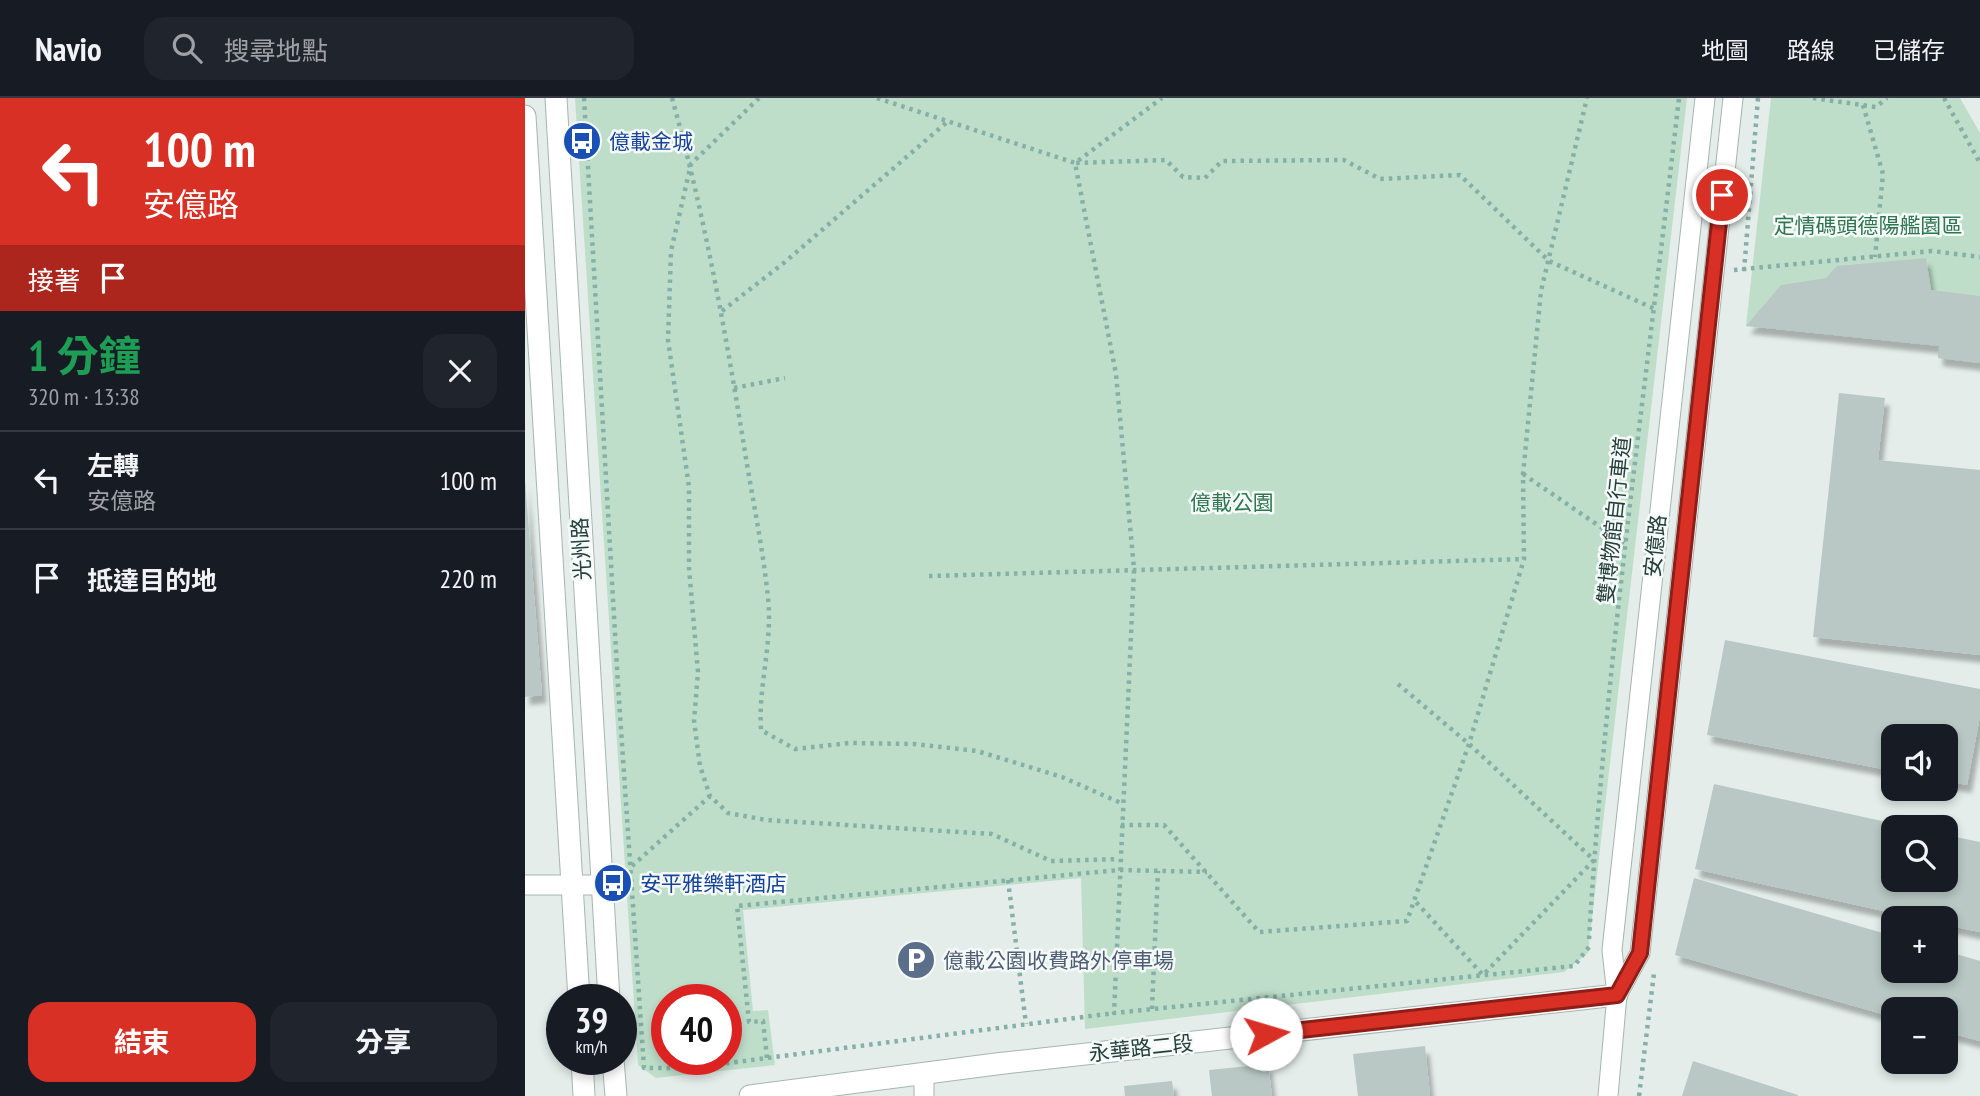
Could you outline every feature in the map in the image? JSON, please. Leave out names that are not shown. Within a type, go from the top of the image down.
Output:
[{"type":"street","name":"光州路","points":[[556,98],[608,984]]},
{"type":"street","name":"安億路","points":[[1608,1096],[1617,995],[1612,950],[1705,98]]},
{"type":"street","name":"安億路","points":[[1617,995],[1640,953],[1733,98]]},
{"type":"street","name":"光州路","points":[[525,116],[529,266],[578,984]]},
{"type":"street","points":[[529,266],[564,267]]},
{"type":"street","points":[[525,885],[600,885]]},
{"type":"street","name":"永華路二段","points":[[750,1096],[924,1085],[1617,995]]},
{"type":"street","points":[[583,1075],[584,1096]]},
{"type":"street","points":[[614,1075],[616,1096]]},
{"type":"path","points":[[584,98],[618,685],[644,1068],[690,1069],[1114,1013],[1483,975],[1594,860],[1469,744],[1398,684]]},
{"type":"path","points":[[672,98],[691,164],[722,311],[769,600],[767,655],[759,700],[761,730],[795,749],[849,743],[914,744],[977,751],[1062,777],[1122,803]]},
{"type":"path","points":[[759,98],[691,164],[671,251],[668,340],[689,486],[689,568],[698,672],[694,721],[701,766],[710,796],[728,813],[766,820],[992,834],[1051,861],[1119,859]]},
{"type":"path","points":[[877,98],[891,100],[947,122],[1075,163],[1166,160],[1182,177],[1205,178],[1222,161],[1344,160],[1380,179],[1460,176],[1549,261],[1655,309]]},
{"type":"path","points":[[1075,163],[1161,98]]},
{"type":"path","points":[[1121,825],[1164,825],[1259,932],[1406,921],[1469,744],[1524,559],[1523,474],[1541,291],[1587,98]]},
{"type":"path","name":"雙博物館自行車道","points":[[1483,975],[1574,967],[1589,947],[1594,860],[1627,545],[1679,98]]},
{"type":"path","points":[[1744,271],[1758,98]]},
{"type":"path","points":[[1813,98],[1876,107],[1887,98]]},
{"type":"path","points":[[1944,98],[1980,163]]},
{"type":"path","points":[[1863,105],[1883,174],[1875,257]]},
{"type":"path","points":[[722,311],[785,262],[947,122]]},
{"type":"path","points":[[1075,163],[1116,374],[1134,569],[1114,1013]]},
{"type":"path","points":[[1714,268],[1744,271],[1932,251],[1980,257]]},
{"type":"path","points":[[734,388],[785,378]]},
{"type":"path","points":[[1523,474],[1627,545]]},
{"type":"path","points":[[929,576],[1524,559]]},
{"type":"path","points":[[632,867],[710,796]]},
{"type":"path","points":[[767,1058],[763,1021],[748,1022],[737,906],[1119,870],[1207,872]]},
{"type":"path","points":[[1152,1009],[1158,871]]},
{"type":"path","points":[[1008,880],[1025,1024]]},
{"type":"path","points":[[1414,900],[1483,975]]},
{"type":"green space","name":"億載公園","points":[[575,98],[1687,98],[1588,953],[1564,972],[1085,1029],[1081,878],[743,910],[753,1011],[768,1010],[775,1065],[742,1069],[742,984],[651,984],[651,1074],[638,1065],[637,984],[633,984]]},
{"type":"green space","name":"定情碼頭德陽艦園區","points":[[1771,98],[1960,98],[1980,133],[1980,363],[1938,358],[1938,346],[1746,326]]},
{"type":"green space","name":"億載公園","points":[[652,1075],[683,1075],[656,1078]]},
{"type":"building","points":[[1926,258],[1931,290],[1980,296],[1980,363],[1938,358],[1939,346],[1746,326],[1781,285],[1826,278],[1837,266]]},
{"type":"building","points":[[1839,393],[1885,398],[1878,460],[1980,470],[1980,655],[1813,637]]},
{"type":"building","points":[[525,480],[542,695],[525,697]]},
{"type":"building","points":[[1725,640],[1980,689],[1980,716],[1967,785],[1958,783],[1958,724],[1881,724],[1881,769],[1707,735]]},
{"type":"building","points":[[1714,784],[1881,821],[1881,892],[1958,892],[1958,837],[1980,842],[1980,932],[1958,927],[1958,906],[1881,906],[1881,911],[1695,869]]},
{"type":"building","points":[[1694,878],[1881,933],[1881,983],[1958,983],[1958,955],[1980,961],[1980,1041],[1958,1035],[1958,997],[1881,997],[1881,1014],[1675,955]]},
{"type":"building","points":[[1425,1046],[1430,1096],[1358,1096],[1353,1054]]},
{"type":"building","points":[[1693,1061],[1798,1095],[1798,1096],[1682,1096]]},
{"type":"building","points":[[1268,1064],[1272,1096],[1212,1096],[1209,1070]]},
{"type":"building","points":[[1172,1081],[1174,1096],[1125,1096],[1124,1086]]},
{"type":"place","name":"億載金城","points":[[582,141]]},
{"type":"place","name":"安平雅樂軒酒店","points":[[613,883]]},
{"type":"place","name":"億載公園收費路外停車場","points":[[916,960]]},
{"type":"route","points":[[1266,1034],[1617,995],[1640,953],[1722,195]]}]
